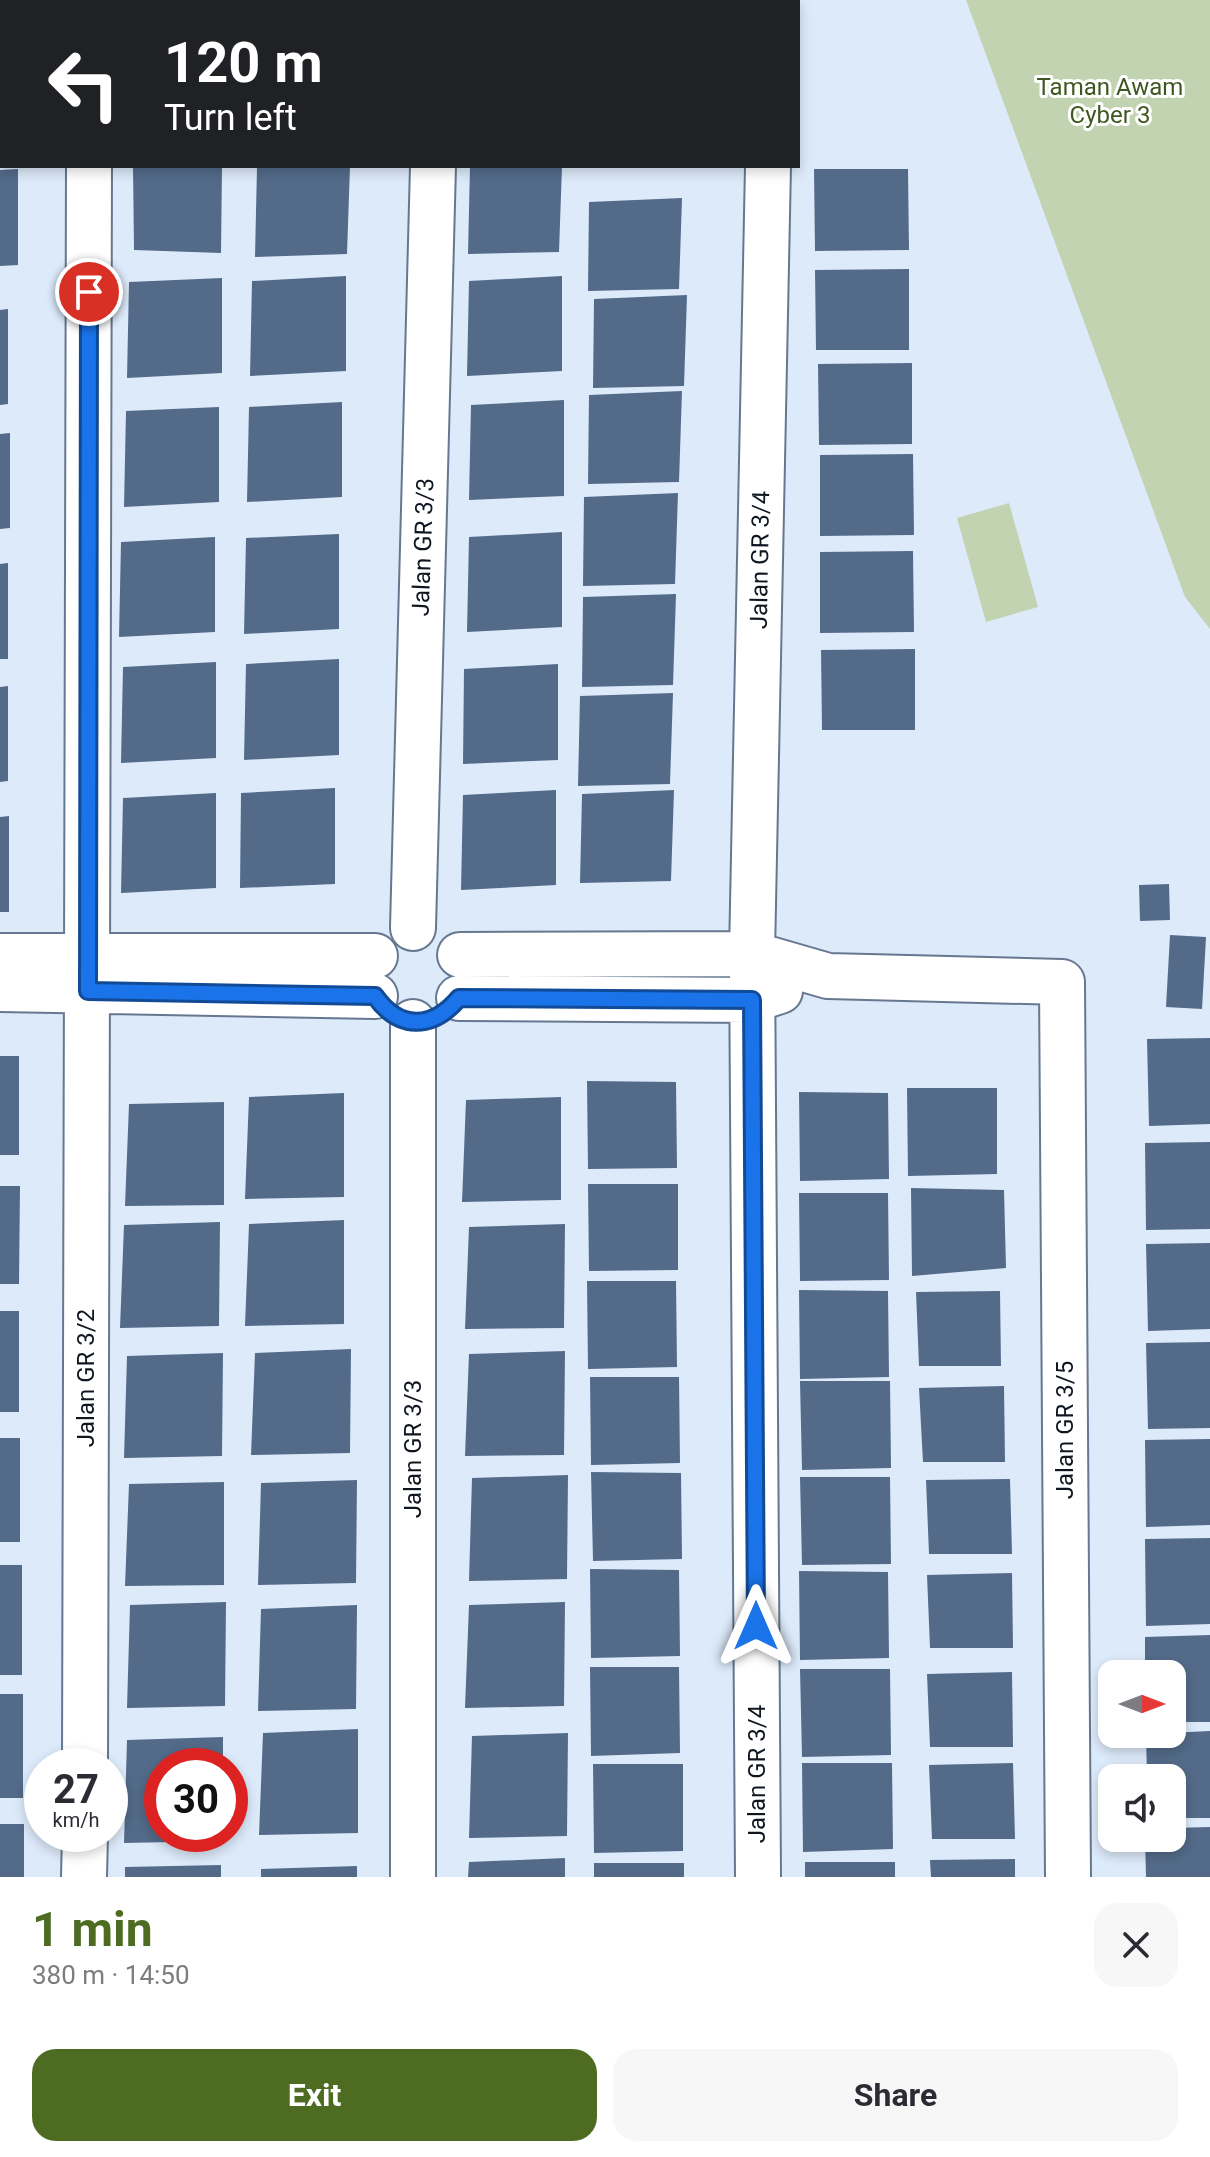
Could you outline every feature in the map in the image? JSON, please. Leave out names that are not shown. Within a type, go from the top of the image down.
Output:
[{"type":"street","name":"Jalan GR 3/2","points":[[85,1748],[89,168]]},
{"type":"street","name":"Jalan GR 3/3","points":[[413,928],[433,168]]},
{"type":"street","name":"Jalan GR 3/4","points":[[758,1877],[752,954],[768,168]]},
{"type":"street","points":[[413,928],[437,932],[451,942],[460,955],[464,977],[459,998],[439,1017],[413,1022],[393,1015],[375,976],[390,937],[413,928]]},
{"type":"street","points":[[460,955],[752,954],[828,976]]},
{"type":"street","points":[[0,956],[88,973],[375,976]]},
{"type":"street","points":[[0,989],[88,973]]},
{"type":"street","points":[[459,998],[752,1000],[828,976]]},
{"type":"street","name":"Jalan GR 3/5","points":[[828,976],[1062,982],[1068,1877]]},
{"type":"street","name":"Jalan GR 3/3","points":[[413,1022],[413,1877]]},
{"type":"street","points":[[84,1877],[85,1852]]},
{"type":"green space","name":"Taman Awam Cyber 3","points":[[966,0],[1210,0],[1210,629],[1185,597]]},
{"type":"green space","points":[[1009,503],[1038,607],[986,622],[957,518]]},
{"type":"building","points":[[133,168],[222,168],[221,253],[134,250]]},
{"type":"building","points":[[257,168],[350,168],[347,254],[255,257]]},
{"type":"building","points":[[470,168],[562,168],[559,252],[468,254]]},
{"type":"building","points":[[18,169],[18,265],[0,266],[0,170]]},
{"type":"building","points":[[814,169],[908,169],[909,250],[815,251]]},
{"type":"building","points":[[682,198],[679,289],[588,291],[589,202]]},
{"type":"building","points":[[909,269],[909,350],[816,350],[815,270]]},
{"type":"building","points":[[346,276],[346,371],[250,376],[252,281]]},
{"type":"building","points":[[562,276],[562,371],[467,376],[469,281]]},
{"type":"building","points":[[222,278],[222,373],[127,378],[129,282]]},
{"type":"building","points":[[687,295],[684,386],[593,388],[594,299]]},
{"type":"building","points":[[8,309],[8,404],[0,405],[0,310]]},
{"type":"building","points":[[912,363],[912,444],[819,445],[818,364]]},
{"type":"building","points":[[682,391],[679,482],[588,484],[589,395]]},
{"type":"building","points":[[564,400],[564,496],[469,500],[471,405]]},
{"type":"building","points":[[342,402],[342,497],[247,502],[249,407]]},
{"type":"building","points":[[219,407],[219,502],[124,507],[126,411]]},
{"type":"building","points":[[10,433],[10,528],[0,529],[0,434]]},
{"type":"building","points":[[913,454],[914,535],[820,536],[820,455]]},
{"type":"building","points":[[678,493],[675,584],[583,586],[584,497]]},
{"type":"building","points":[[562,532],[562,627],[467,632],[469,537]]},
{"type":"building","points":[[339,534],[339,629],[244,634],[246,538]]},
{"type":"building","points":[[215,537],[215,632],[119,637],[121,542]]},
{"type":"building","points":[[913,551],[914,632],[820,633],[820,552]]},
{"type":"building","points":[[8,563],[8,659],[0,659],[0,564]]},
{"type":"building","points":[[676,594],[673,685],[582,687],[583,597]]},
{"type":"building","points":[[915,649],[915,730],[822,730],[821,650]]},
{"type":"building","points":[[339,659],[339,755],[244,760],[246,664]]},
{"type":"building","points":[[216,662],[216,758],[121,763],[123,667]]},
{"type":"building","points":[[558,664],[558,760],[463,764],[464,669]]},
{"type":"building","points":[[8,686],[8,781],[0,782],[0,687]]},
{"type":"building","points":[[673,693],[670,784],[578,786],[580,696]]},
{"type":"building","points":[[335,788],[335,884],[240,888],[241,793]]},
{"type":"building","points":[[556,790],[556,885],[461,890],[463,795]]},
{"type":"building","points":[[674,790],[671,881],[580,883],[582,794]]},
{"type":"building","points":[[216,793],[216,888],[121,893],[123,798]]},
{"type":"building","points":[[9,816],[9,912],[0,912],[0,817]]},
{"type":"building","points":[[1169,884],[1170,920],[1140,921],[1139,885]]},
{"type":"building","points":[[1170,935],[1206,937],[1202,1009],[1166,1007]]},
{"type":"building","points":[[1210,1038],[1210,1124],[1149,1126],[1147,1039]]},
{"type":"building","points":[[0,1056],[19,1056],[19,1155],[0,1155]]},
{"type":"building","points":[[587,1081],[676,1082],[677,1168],[588,1169]]},
{"type":"building","points":[[907,1088],[997,1088],[997,1174],[908,1176]]},
{"type":"building","points":[[799,1092],[888,1093],[889,1179],[800,1181]]},
{"type":"building","points":[[344,1093],[344,1197],[245,1199],[249,1097]]},
{"type":"building","points":[[561,1097],[561,1200],[462,1202],[466,1100]]},
{"type":"building","points":[[224,1102],[224,1205],[125,1206],[129,1104]]},
{"type":"building","points":[[1210,1142],[1210,1229],[1146,1230],[1145,1143]]},
{"type":"building","points":[[588,1184],[678,1184],[678,1270],[589,1271]]},
{"type":"building","points":[[0,1186],[20,1186],[19,1284],[0,1284]]},
{"type":"building","points":[[911,1188],[1004,1190],[1006,1268],[912,1276]]},
{"type":"building","points":[[799,1193],[888,1193],[889,1280],[800,1281]]},
{"type":"building","points":[[344,1220],[344,1324],[245,1326],[249,1224]]},
{"type":"building","points":[[220,1222],[219,1326],[120,1328],[124,1225]]},
{"type":"building","points":[[565,1224],[564,1328],[465,1329],[469,1227]]},
{"type":"building","points":[[1210,1243],[1210,1329],[1148,1331],[1146,1244]]},
{"type":"building","points":[[587,1281],[676,1281],[677,1367],[588,1369]]},
{"type":"building","points":[[799,1290],[888,1291],[889,1377],[800,1379]]},
{"type":"building","points":[[1000,1291],[1001,1366],[919,1366],[916,1292]]},
{"type":"building","points":[[0,1311],[19,1311],[19,1412],[0,1412]]},
{"type":"building","points":[[1210,1342],[1210,1428],[1148,1429],[1146,1343]]},
{"type":"building","points":[[351,1349],[350,1453],[251,1455],[255,1353]]},
{"type":"building","points":[[565,1351],[564,1455],[465,1456],[469,1354]]},
{"type":"building","points":[[223,1353],[222,1456],[124,1458],[127,1356]]},
{"type":"building","points":[[590,1377],[679,1377],[680,1463],[591,1465]]},
{"type":"building","points":[[800,1381],[890,1381],[891,1468],[802,1470]]},
{"type":"building","points":[[1004,1386],[1005,1462],[923,1462],[919,1388]]},
{"type":"building","points":[[0,1438],[20,1438],[20,1542],[0,1542]]},
{"type":"building","points":[[1210,1439],[1210,1525],[1146,1527],[1145,1440]]},
{"type":"building","points":[[591,1472],[681,1473],[682,1559],[593,1561]]},
{"type":"building","points":[[568,1475],[567,1579],[469,1581],[472,1478]]},
{"type":"building","points":[[800,1477],[890,1477],[891,1564],[802,1565]]},
{"type":"building","points":[[1010,1479],[1012,1554],[929,1554],[926,1480]]},
{"type":"building","points":[[357,1480],[356,1583],[258,1585],[261,1483]]},
{"type":"building","points":[[224,1482],[224,1585],[125,1586],[129,1484]]},
{"type":"building","points":[[1210,1538],[1210,1624],[1146,1626],[1145,1539]]},
{"type":"building","points":[[0,1565],[22,1565],[22,1675],[0,1675]]},
{"type":"building","points":[[590,1569],[679,1570],[680,1656],[591,1658]]},
{"type":"building","points":[[799,1571],[888,1572],[889,1658],[800,1660]]},
{"type":"building","points":[[1012,1573],[1013,1648],[930,1648],[927,1575]]},
{"type":"building","points":[[226,1602],[225,1706],[127,1708],[130,1605]]},
{"type":"building","points":[[565,1602],[564,1706],[465,1708],[469,1605]]},
{"type":"building","points":[[357,1605],[356,1709],[258,1711],[261,1609]]},
{"type":"building","points":[[1210,1635],[1210,1722],[1186,1722],[1186,1660],[1145,1660],[1145,1637]]},
{"type":"building","points":[[590,1667],[679,1667],[680,1753],[591,1756]]},
{"type":"building","points":[[800,1669],[890,1669],[891,1755],[802,1757]]},
{"type":"building","points":[[1012,1672],[1013,1747],[930,1747],[927,1674]]},
{"type":"building","points":[[0,1694],[23,1694],[23,1798],[0,1798]]},
{"type":"building","points":[[358,1729],[358,1833],[259,1835],[263,1733]]},
{"type":"building","points":[[1210,1731],[1210,1818],[1186,1818],[1186,1764],[1147,1764],[1146,1748],[1186,1748],[1186,1732]]},
{"type":"building","points":[[568,1733],[567,1836],[469,1838],[472,1736]]},
{"type":"building","points":[[223,1737],[223,1748],[144,1748],[144,1843],[128,1843],[127,1740]]},
{"type":"building","points":[[802,1763],[892,1763],[893,1849],[803,1852]]},
{"type":"building","points":[[1013,1763],[1015,1839],[932,1839],[929,1765]]},
{"type":"building","points":[[593,1764],[683,1764],[683,1851],[594,1853]]},
{"type":"building","points":[[0,1824],[24,1824],[24,1877],[0,1877]]},
{"type":"building","points":[[1210,1827],[1210,1877],[1146,1877],[1145,1852],[1186,1852],[1186,1828]]},
{"type":"building","points":[[565,1858],[565,1877],[468,1877],[469,1862]]},
{"type":"building","points":[[1015,1859],[1015,1877],[931,1877],[930,1860]]},
{"type":"building","points":[[805,1862],[895,1862],[895,1877],[805,1877]]},
{"type":"building","points":[[594,1863],[684,1863],[684,1877],[594,1877]]},
{"type":"building","points":[[221,1865],[221,1877],[125,1877],[125,1867]]},
{"type":"building","points":[[357,1866],[357,1877],[261,1877],[261,1869]]},
{"type":"route","points":[[89,292],[88,991],[375,996],[393,1015],[413,1022],[439,1017],[459,998],[752,1000],[756,1626]]}]
